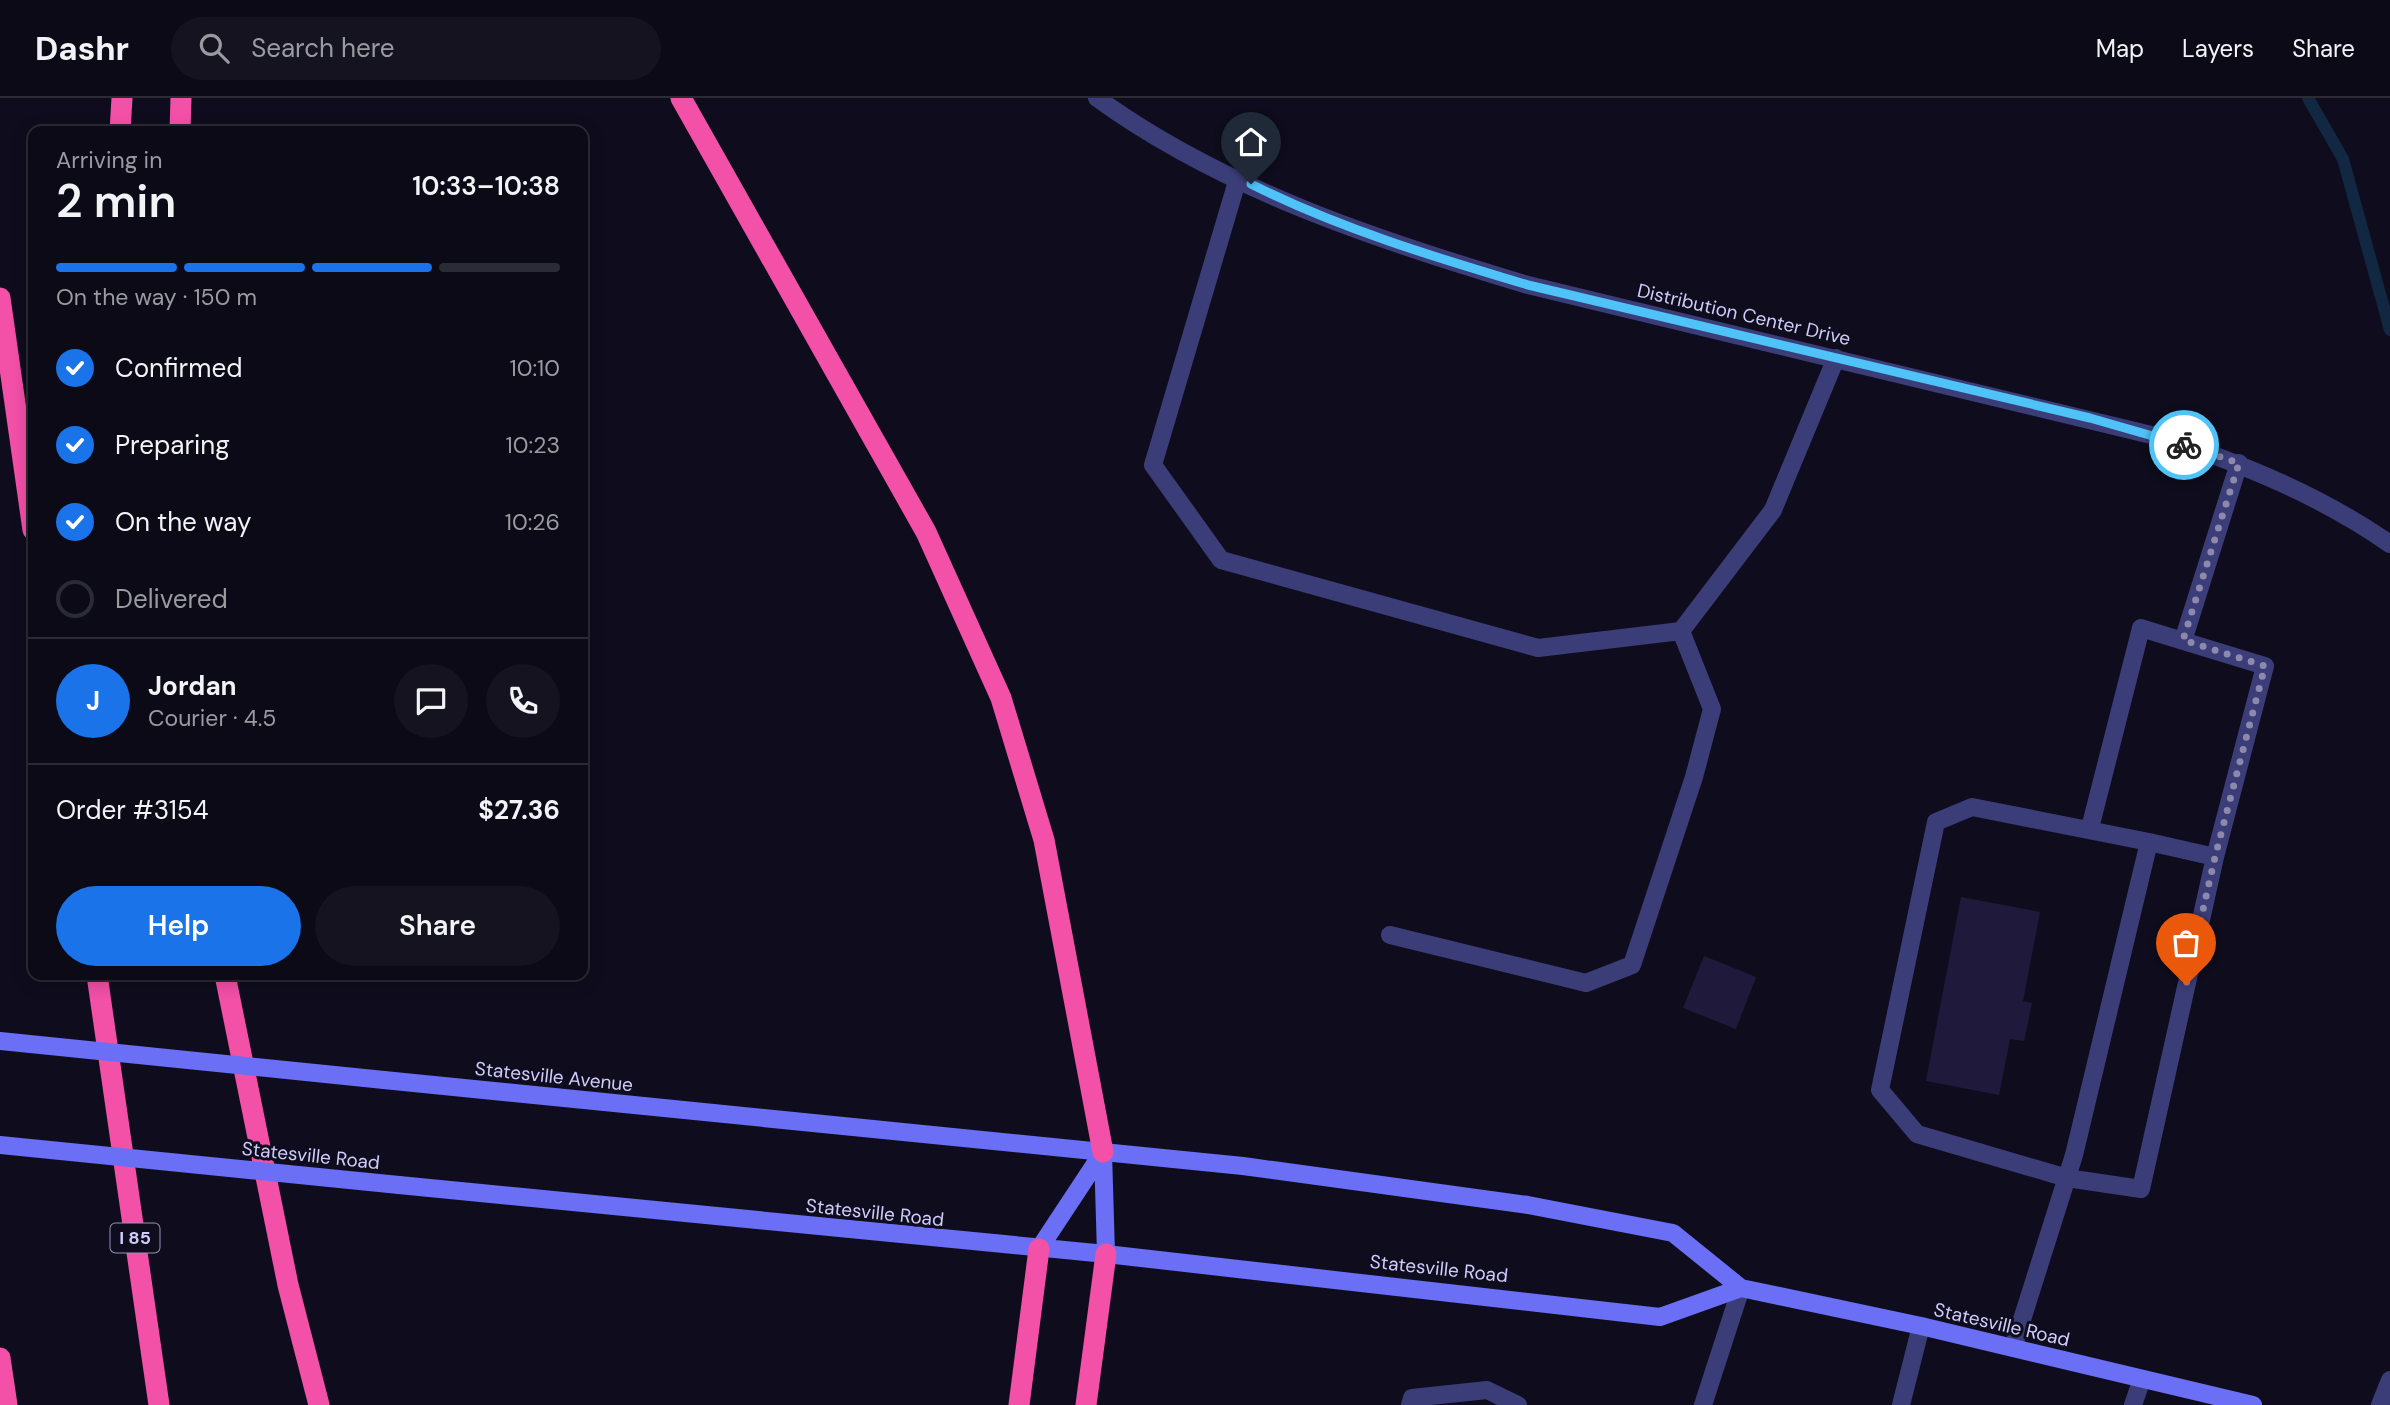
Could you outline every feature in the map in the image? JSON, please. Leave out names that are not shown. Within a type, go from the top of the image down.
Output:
[{"type":"highway","points":[[120,126],[122,98]]},
{"type":"highway","points":[[180,126],[181,98]]},
{"type":"highway","points":[[681,98],[926,532],[969,621],[1000,698],[1044,840],[1103,1152]]},
{"type":"highway","points":[[0,298],[28,495]]},
{"type":"highway","name":"I 85","points":[[98,980],[159,1405]]},
{"type":"highway","points":[[111,980],[111,1070]]},
{"type":"highway","points":[[227,980],[288,1285],[318,1405]]},
{"type":"highway","points":[[1019,1405],[1039,1249]]},
{"type":"highway","points":[[1086,1405],[1106,1254]]},
{"type":"highway","points":[[0,1358],[7,1405]]},
{"type":"main road","name":"Statesville Avenue","points":[[0,1041],[1103,1152]]},
{"type":"main road","name":"Statesville Road","points":[[0,1145],[1106,1254],[1660,1317],[1741,1288]]},
{"type":"main road","points":[[1039,1249],[1103,1152]]},
{"type":"main road","points":[[1103,1152],[1106,1254]]},
{"type":"main road","name":"Statesville Road","points":[[1103,1152],[1404,1186],[1528,1205],[1673,1233],[1741,1288],[1921,1326],[2253,1405]]},
{"type":"street","name":"Distribution Center Drive","points":[[1097,98],[1182,150],[1238,178],[1347,225],[1436,258],[1528,285],[2090,418],[2239,463],[2300,489],[2390,544]]},
{"type":"street","points":[[1238,178],[1153,465],[1222,560],[1538,648],[1681,631],[1773,510],[1836,358]]},
{"type":"street","points":[[2183,640],[2239,463]]},
{"type":"street","points":[[2090,828],[2141,628],[2265,666],[2215,857],[2141,1189],[2067,1178],[1917,1134],[1880,1090],[1936,822],[1972,807],[2090,828],[2215,857]]},
{"type":"street","points":[[1390,934],[1586,983],[1632,965],[1694,777],[1712,709],[1681,631]]},
{"type":"street","points":[[2013,1348],[2067,1178],[2149,842]]},
{"type":"street","points":[[1703,1405],[1741,1288]]},
{"type":"street","points":[[1901,1405],[1921,1326]]},
{"type":"street","points":[[2133,1405],[2142,1379]]},
{"type":"street","points":[[2380,1405],[2390,1380]]},
{"type":"street","points":[[1410,1405],[1412,1398],[1487,1390],[1518,1405]]},
{"type":"building","points":[[1961,897],[2040,912],[2023,1001],[2032,1003],[2024,1041],[2010,1039],[1999,1095],[1926,1081]]},
{"type":"building","points":[[1704,956],[1756,977],[1736,1029],[1683,1008]]},
{"type":"waterway","points":[[2308,98],[2343,159],[2390,330]]},
{"type":"way so far","points":[[2184,445],[2239,463],[2183,640],[2265,666],[2215,857],[2186,985]]},
{"type":"route","points":[[1251,184],[1347,225],[1436,258],[1528,285],[2090,418],[2184,445]]}]
